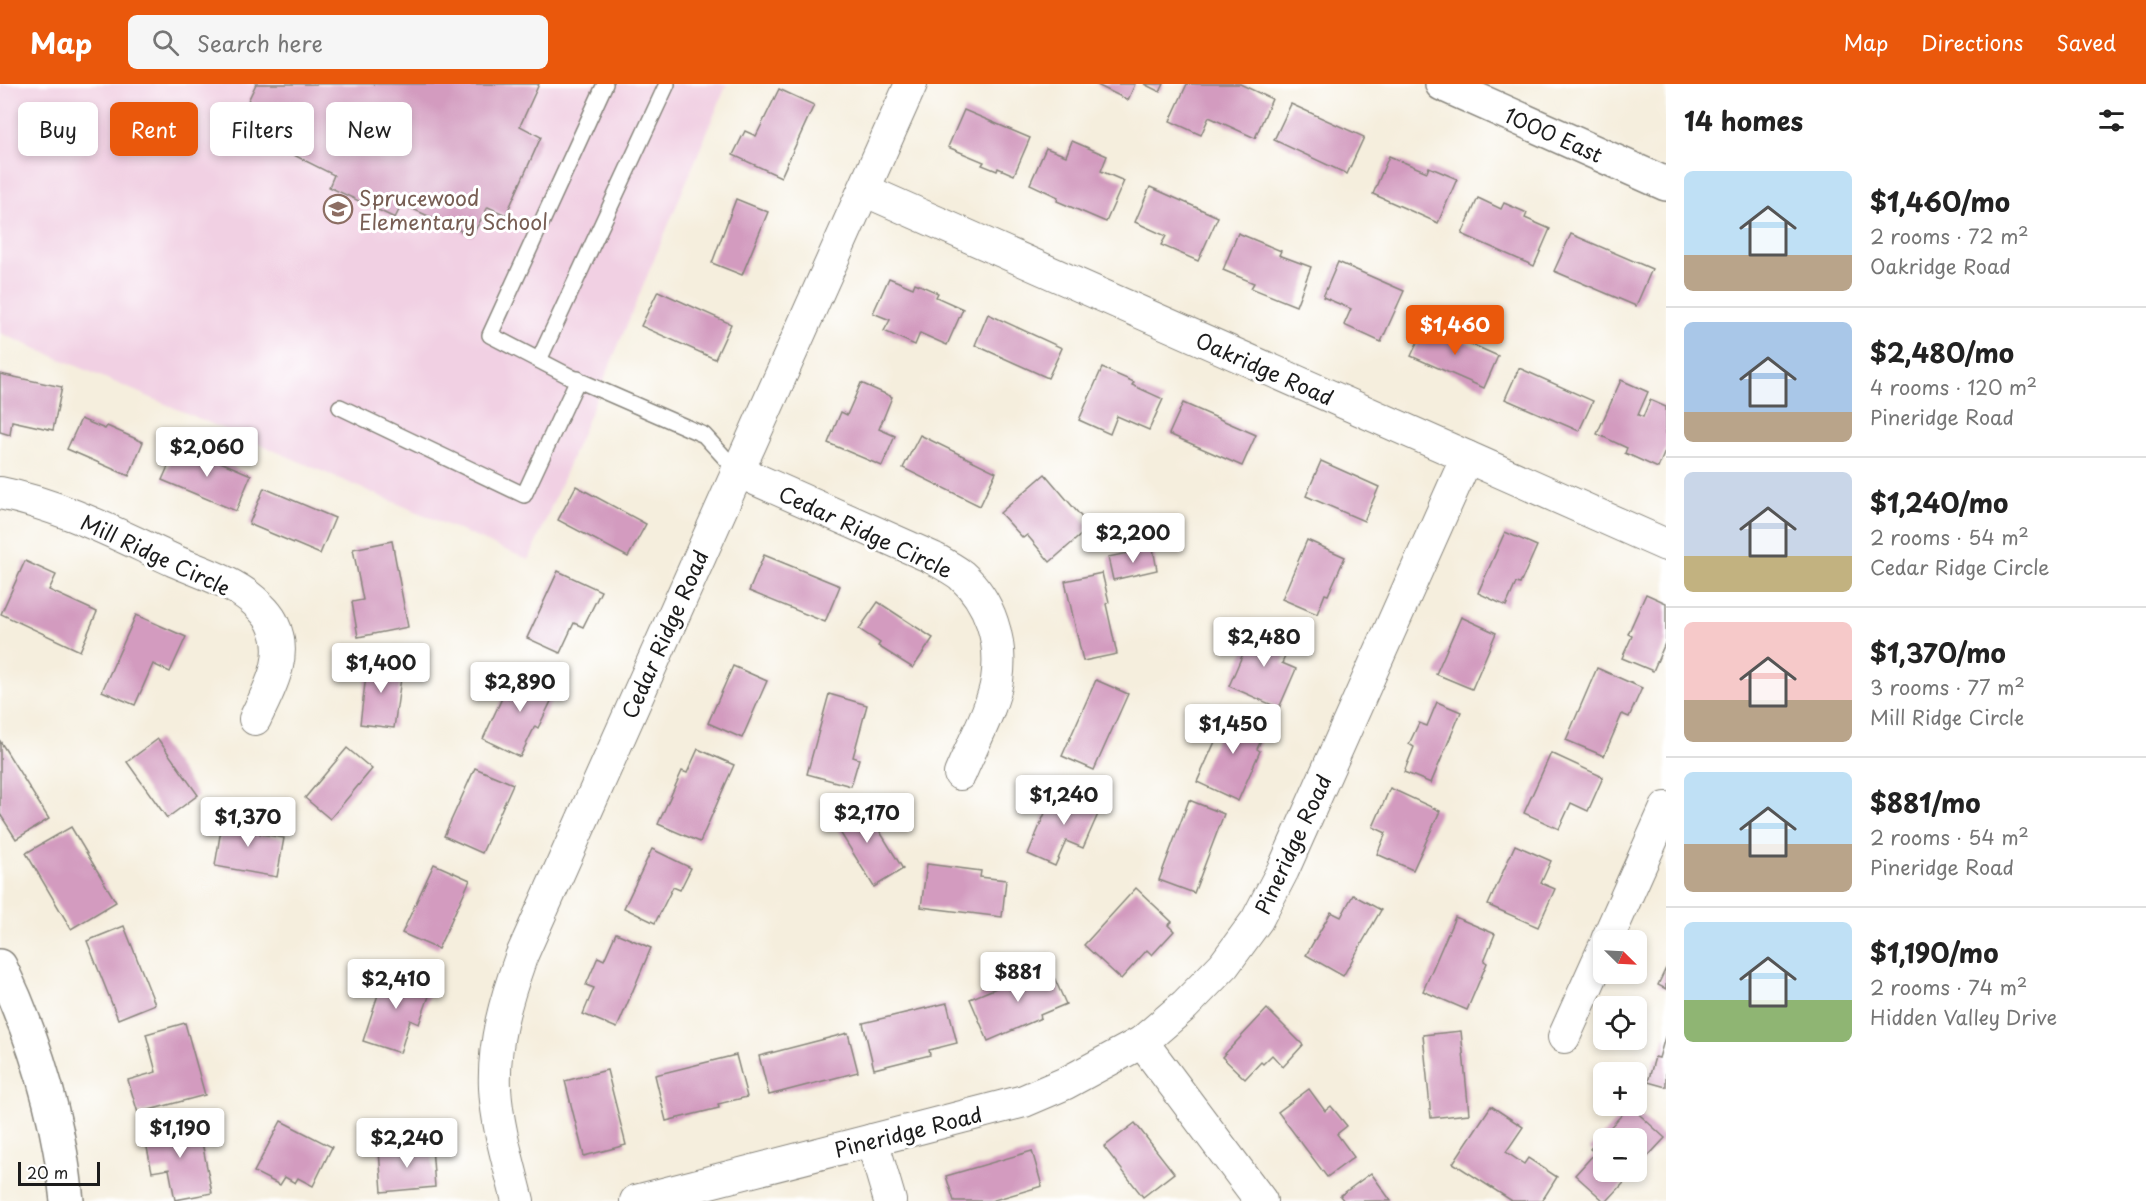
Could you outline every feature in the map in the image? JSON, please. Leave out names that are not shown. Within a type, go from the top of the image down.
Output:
[{"type":"street","name":"Cedar Ridge Road","points":[[518,1201],[501,1133],[495,1088],[497,1043],[507,999],[521,957],[911,84]]},
{"type":"street","name":"1000 East","points":[[1442,84],[1666,184]]},
{"type":"street","name":"Oakridge Road","points":[[864,190],[1666,545]]},
{"type":"street","name":"Pineridge Road","points":[[636,1201],[1024,1101],[1066,1083],[1142,1042],[1185,1005],[1224,965],[1257,920],[1283,870],[1467,457]]},
{"type":"street","name":"Cedar Ridge Circle","points":[[737,471],[933,558],[960,575],[980,597],[993,622],[999,650],[997,681],[960,774]]},
{"type":"street","name":"Mill Ridge Circle","points":[[0,494],[25,498],[78,518],[224,583],[252,599],[273,623],[280,649],[276,676],[255,719]]},
{"type":"street","points":[[1611,930],[1666,808]]},
{"type":"street","points":[[0,966],[19,1005],[48,1092],[64,1169],[67,1201]]},
{"type":"street","points":[[1564,1037],[1593,972]]},
{"type":"street","points":[[1142,1042],[1261,1201]]},
{"type":"street","points":[[872,1140],[890,1201]]},
{"type":"lane","points":[[604,84],[490,334],[578,379],[704,435],[737,471]]},
{"type":"lane","points":[[539,360],[667,84]]},
{"type":"lane","points":[[340,407],[524,495],[578,379]]},
{"type":"shaded area","name":"Sprucewood Elementary School","points":[[0,84],[727,84],[529,560],[0,333]]},
{"type":"building","name":"Sprucewood Elementary School","points":[[256,84],[539,84],[520,126],[541,137],[506,215],[488,207],[472,236],[402,204],[395,218],[329,187],[334,175],[296,156],[314,156],[314,102],[248,101]]},
{"type":"building","points":[[1095,84],[1135,84],[1128,100]]},
{"type":"building","points":[[1144,84],[1164,84],[1160,92]]},
{"type":"building","points":[[1187,84],[1240,84],[1272,99],[1255,138],[1209,117],[1201,135],[1170,121]]},
{"type":"building","points":[[779,89],[814,105],[781,177],[733,155],[745,131],[756,136]]},
{"type":"building","points":[[1291,104],[1364,137],[1347,174],[1274,140]]},
{"type":"building","points":[[964,110],[1030,138],[1014,175],[998,168],[997,171],[982,165],[984,162],[948,147]]},
{"type":"building","points":[[1072,141],[1107,156],[1101,171],[1124,181],[1106,222],[1057,201],[1058,197],[1030,184],[1046,148],[1066,156]]},
{"type":"building","points":[[1389,156],[1427,172],[1429,167],[1457,179],[1438,223],[1373,194]]},
{"type":"building","points":[[1150,187],[1218,217],[1198,261],[1161,245],[1166,236],[1135,222]]},
{"type":"building","points":[[1478,198],[1501,209],[1504,203],[1527,213],[1525,218],[1550,229],[1534,266],[1462,234]]},
{"type":"building","points":[[736,199],[768,212],[742,275],[712,263]]},
{"type":"building","points":[[1238,233],[1281,251],[1279,255],[1311,267],[1296,306],[1251,288],[1254,283],[1223,270]]},
{"type":"building","points":[[1571,234],[1652,269],[1636,306],[1554,271]]},
{"type":"building","points":[[1338,262],[1404,291],[1381,342],[1344,325],[1351,309],[1323,297]]},
{"type":"building","points":[[889,278],[913,288],[915,283],[938,293],[936,297],[963,309],[947,345],[920,333],[915,345],[884,331],[890,320],[873,313]]},
{"type":"building","points":[[658,291],[731,324],[715,359],[641,326]]},
{"type":"building","points":[[988,314],[1062,348],[1048,378],[975,345]]},
{"type":"building","points":[[1426,324],[1498,356],[1484,388],[1411,356]]},
{"type":"building","points":[[1102,368],[1134,382],[1132,385],[1163,399],[1149,430],[1117,416],[1110,434],[1079,420]]},
{"type":"building","points":[[1519,368],[1593,401],[1579,431],[1505,399]]},
{"type":"building","points":[[0,374],[62,387],[53,430],[12,421],[10,435],[0,432]]},
{"type":"building","points":[[1621,380],[1648,392],[1638,415],[1643,417],[1650,400],[1666,407],[1666,449],[1658,468],[1625,453],[1627,448],[1597,434]]},
{"type":"building","points":[[861,383],[892,397],[879,429],[895,436],[882,466],[828,443],[841,412],[847,415]]},
{"type":"building","points":[[1183,403],[1256,435],[1242,466],[1169,434]]},
{"type":"building","points":[[81,419],[105,429],[107,426],[143,442],[129,476],[67,449]]},
{"type":"building","points":[[920,435],[996,472],[980,506],[903,468]]},
{"type":"building","points":[[178,444],[251,475],[236,511],[162,480]]},
{"type":"building","points":[[1321,461],[1379,487],[1364,521],[1306,496]]},
{"type":"building","points":[[1045,474],[1090,527],[1050,562],[1027,535],[1023,538],[1000,513]]},
{"type":"building","points":[[576,486],[646,524],[628,557],[558,520]]},
{"type":"building","points":[[264,488],[335,518],[320,554],[249,524]]},
{"type":"building","points":[[1505,532],[1537,546],[1520,584],[1516,583],[1506,606],[1478,593]]},
{"type":"building","points":[[1307,540],[1345,557],[1317,614],[1282,599]]},
{"type":"building","points":[[392,541],[408,627],[358,637],[352,602],[363,600],[353,549]]},
{"type":"building","points":[[1153,548],[1157,570],[1113,580],[1108,557]]},
{"type":"building","points":[[764,555],[840,586],[825,622],[749,591]]},
{"type":"building","points":[[25,561],[56,575],[49,590],[97,612],[80,651],[1,614]]},
{"type":"building","points":[[558,571],[601,591],[583,627],[574,623],[560,653],[527,638]]},
{"type":"building","points":[[1102,573],[1117,654],[1083,661],[1065,581]]},
{"type":"building","points":[[1646,594],[1666,603],[1666,641],[1653,671],[1622,658],[1632,636],[1628,634]]},
{"type":"building","points":[[878,602],[933,638],[913,668],[878,646],[880,643],[859,629]]},
{"type":"building","points":[[136,615],[186,637],[170,672],[153,664],[135,705],[102,691]]},
{"type":"building","points":[[1461,617],[1496,633],[1472,689],[1436,674]]},
{"type":"building","points":[[1255,626],[1292,642],[1282,663],[1296,669],[1279,708],[1229,686]]},
{"type":"building","points":[[368,659],[403,664],[394,728],[360,724]]},
{"type":"building","points":[[733,666],[767,681],[742,738],[708,723]]},
{"type":"building","points":[[1597,668],[1642,688],[1629,717],[1622,714],[1604,756],[1566,740]]},
{"type":"building","points":[[522,669],[558,687],[538,728],[535,726],[520,757],[483,739],[503,696],[508,698]]},
{"type":"building","points":[[1096,680],[1128,694],[1094,770],[1062,756]]},
{"type":"building","points":[[829,694],[867,705],[853,757],[859,759],[851,786],[807,774]]},
{"type":"building","points":[[1437,702],[1461,712],[1431,783],[1404,772],[1414,747],[1409,744],[1419,723],[1427,726]]},
{"type":"building","points":[[1230,708],[1268,725],[1257,749],[1260,751],[1238,801],[1197,782]]},
{"type":"building","points":[[158,739],[198,795],[167,818],[127,762]]},
{"type":"building","points":[[0,741],[49,819],[16,839],[0,814]]},
{"type":"building","points":[[347,748],[372,769],[330,819],[305,798]]},
{"type":"building","points":[[698,749],[734,765],[700,842],[658,824],[682,771],[687,773]]},
{"type":"building","points":[[1551,753],[1603,777],[1588,811],[1571,803],[1559,829],[1524,813]]},
{"type":"building","points":[[475,768],[513,784],[482,853],[444,836]]},
{"type":"building","points":[[1390,788],[1440,811],[1413,870],[1377,854],[1386,833],[1373,827]]},
{"type":"building","points":[[1064,789],[1102,805],[1083,848],[1066,841],[1055,866],[1028,854],[1050,801],[1058,804]]},
{"type":"building","points":[[1189,800],[1224,814],[1194,893],[1159,880]]},
{"type":"building","points":[[861,801],[903,869],[874,887],[832,819]]},
{"type":"building","points":[[223,817],[262,824],[260,834],[284,838],[277,877],[215,866]]},
{"type":"building","points":[[71,827],[116,902],[71,929],[26,853]]},
{"type":"building","points":[[1515,845],[1551,861],[1541,883],[1555,889],[1538,927],[1488,905]]},
{"type":"building","points":[[652,849],[691,868],[680,890],[673,887],[655,923],[624,908]]},
{"type":"building","points":[[434,864],[470,880],[438,949],[402,933]]},
{"type":"building","points":[[927,864],[981,871],[980,877],[1006,880],[1002,917],[921,907]]},
{"type":"building","points":[[1136,888],[1172,922],[1168,925],[1174,931],[1152,955],[1147,950],[1121,979],[1084,945]]},
{"type":"building","points":[[1353,895],[1381,910],[1343,976],[1306,955],[1331,912],[1341,917]]},
{"type":"building","points":[[1455,917],[1495,934],[1484,961],[1487,963],[1467,1010],[1423,991]]},
{"type":"building","points":[[124,926],[155,1004],[118,1019],[87,941]]},
{"type":"building","points":[[616,933],[651,948],[617,1028],[583,1014],[594,988],[586,985],[598,957],[604,960]]},
{"type":"building","points":[[1049,966],[1066,1004],[1040,1015],[1041,1018],[988,1041],[970,999]]},
{"type":"building","points":[[1666,968],[1666,989],[1658,985]]},
{"type":"building","points":[[386,970],[433,985],[419,1024],[410,1020],[400,1053],[363,1041]]},
{"type":"building","points":[[947,1003],[957,1043],[929,1050],[930,1055],[874,1069],[863,1023]]},
{"type":"building","points":[[1267,1009],[1303,1045],[1283,1067],[1272,1055],[1263,1064],[1261,1062],[1245,1079],[1222,1057]]},
{"type":"building","points":[[185,1023],[205,1095],[138,1113],[128,1080],[156,1072],[146,1034]]},
{"type":"building","points":[[1461,1031],[1469,1114],[1431,1118],[1423,1035]]},
{"type":"building","points":[[848,1033],[858,1072],[769,1095],[759,1056]]},
{"type":"building","points":[[1665,1037],[1666,1087],[1648,1082],[1655,1057],[1659,1058]]},
{"type":"building","points":[[736,1055],[747,1097],[718,1104],[719,1108],[666,1121],[655,1075]]},
{"type":"building","points":[[607,1070],[626,1145],[584,1156],[565,1081]]},
{"type":"building","points":[[1309,1089],[1325,1111],[1331,1106],[1347,1126],[1337,1134],[1354,1157],[1327,1177],[1278,1112]]},
{"type":"building","points":[[1491,1106],[1523,1127],[1506,1152],[1524,1164],[1528,1158],[1557,1177],[1542,1201],[1512,1201],[1453,1163]]},
{"type":"building","points":[[1621,1116],[1641,1116],[1665,1138],[1647,1157],[1647,1128],[1610,1128]]},
{"type":"building","points":[[281,1121],[332,1147],[313,1186],[298,1178],[295,1183],[285,1177],[280,1185],[254,1172]]},
{"type":"building","points":[[198,1122],[212,1193],[175,1200],[169,1169],[152,1172],[144,1133]]},
{"type":"building","points":[[1135,1123],[1174,1173],[1143,1197],[1104,1147]]},
{"type":"building","points":[[432,1147],[435,1187],[382,1192],[379,1150]]},
{"type":"building","points":[[1032,1151],[1042,1186],[991,1201],[954,1201],[946,1176]]},
{"type":"building","points":[[1593,1155],[1593,1182],[1625,1182],[1607,1201],[1604,1201],[1575,1175]]},
{"type":"building","points":[[1371,1173],[1391,1201],[1344,1201],[1340,1196]]},
{"type":"place","name":"Sprucewood Elementary School","points":[[338,209]]}]
